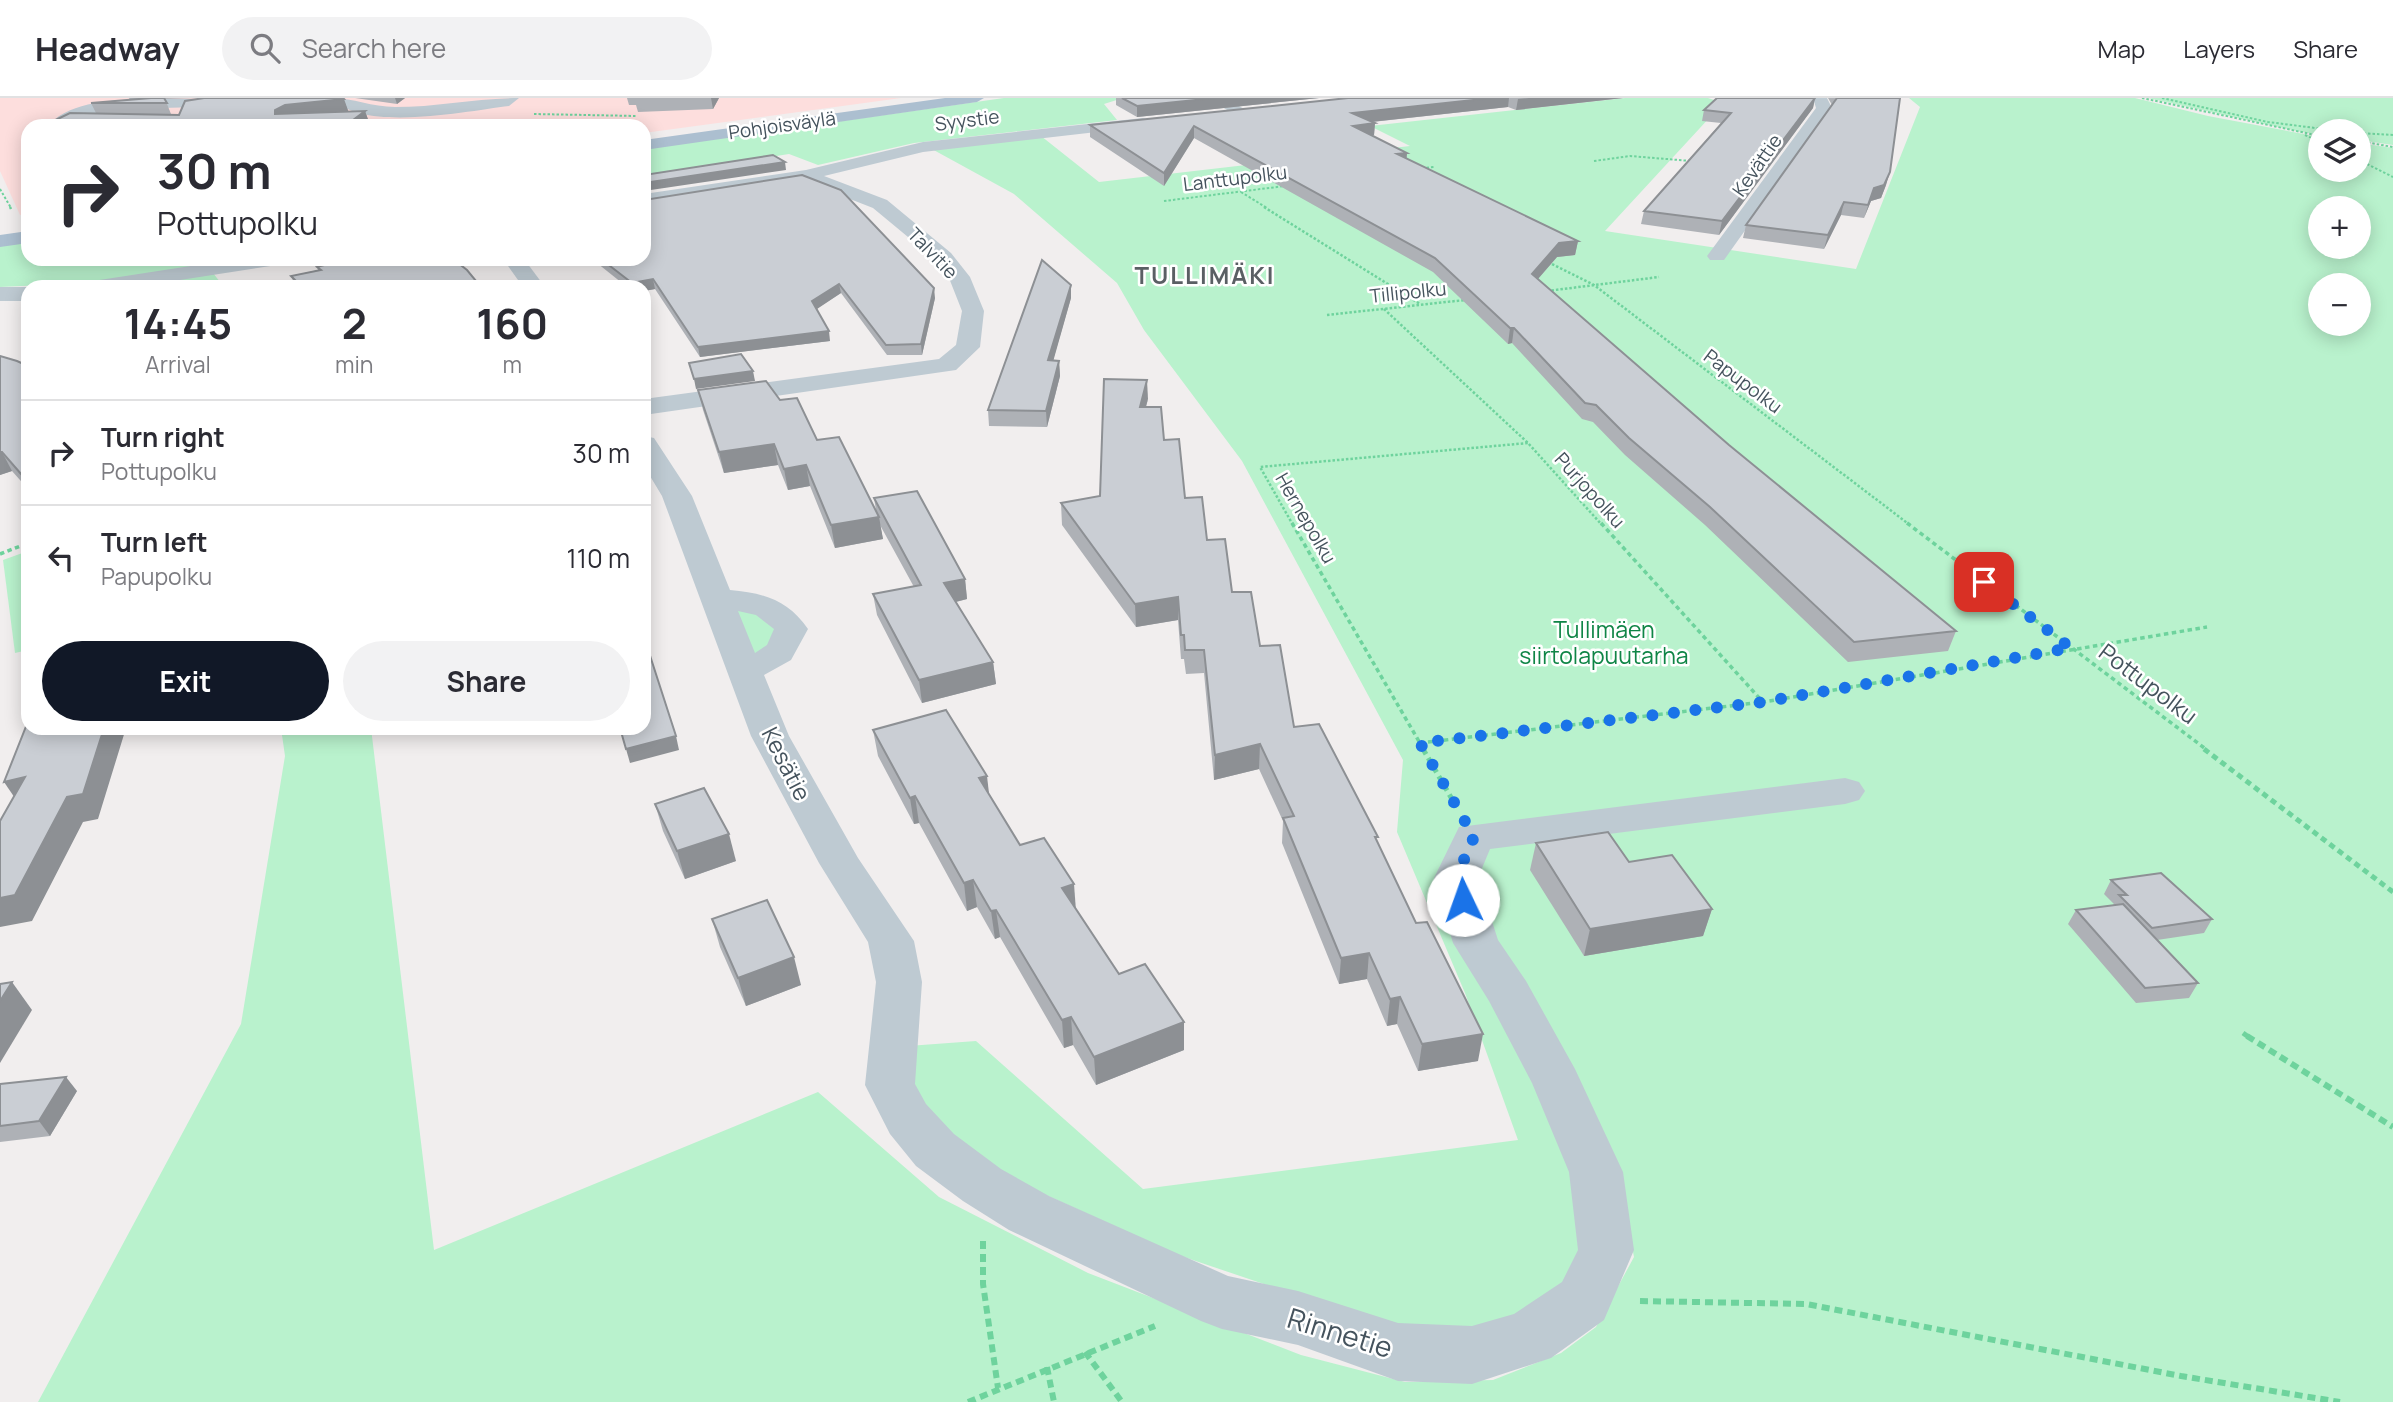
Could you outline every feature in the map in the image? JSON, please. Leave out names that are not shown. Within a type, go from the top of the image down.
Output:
[{"type":"main road","name":"Pohjoisväylä","points":[[651,144],[977,98]]},
{"type":"main road","points":[[0,232],[21,223]]},
{"type":"main road","points":[[0,241],[21,238]]},
{"type":"street","points":[[339,98],[354,107],[415,113]]},
{"type":"street","points":[[359,119],[509,102],[512,98]]},
{"type":"street","points":[[1213,98],[1250,112],[1217,115]]},
{"type":"street","name":"Kevättie","points":[[1717,256],[1824,108],[1820,98]]},
{"type":"street","points":[[68,119],[85,111],[112,106],[217,101]]},
{"type":"street","points":[[182,119],[180,111],[199,103]]},
{"type":"street","name":"Syystie","points":[[806,174],[923,147],[1164,121]]},
{"type":"street","points":[[651,199],[806,174]]},
{"type":"street","name":"Talvitie","points":[[651,406],[917,372],[947,365],[968,347],[972,311],[959,277],[944,257],[880,204],[806,174]]},
{"type":"street","points":[[139,280],[231,266]]},
{"type":"street","points":[[0,294],[21,294]]},
{"type":"street","name":"Kesätie","points":[[651,455],[677,496],[770,736],[796,787],[891,942],[899,982],[890,1085]]},
{"type":"street","points":[[716,599],[758,603],[781,614],[791,629],[785,647],[774,660],[744,670]]},
{"type":"street","points":[[1474,837],[1845,791]]},
{"type":"street","name":"Rinnetie","points":[[890,1085],[908,1119],[935,1150],[982,1185],[1041,1219],[1222,1302],[1298,1318],[1398,1352],[1472,1355],[1530,1338],[1583,1300],[1606,1250],[1597,1172],[1557,1083],[1509,993],[1476,943],[1456,878],[1474,837]]},
{"type":"path","points":[[2142,98],[2308,134]]},
{"type":"path","points":[[2162,98],[2268,122],[2308,127]]},
{"type":"path","points":[[492,103],[506,110],[546,116],[644,117]]},
{"type":"path","points":[[2298,132],[2308,137]]},
{"type":"path","points":[[2371,134],[2393,135]]},
{"type":"path","points":[[2371,143],[2393,147]]},
{"type":"path","points":[[1594,161],[1611,156],[1643,155],[1698,161]]},
{"type":"path","points":[[2371,166],[2393,177]]},
{"type":"path","points":[[1411,170],[1434,167]]},
{"type":"path","name":"Lanttupolku","points":[[1164,201],[1294,185]]},
{"type":"path","points":[[0,189],[21,221]]},
{"type":"path","points":[[1240,192],[1421,305]]},
{"type":"path","name":"Papupolku","points":[[1545,261],[1594,285],[2071,648]]},
{"type":"path","points":[[1541,292],[1659,277]]},
{"type":"path","name":"Tillipolku","points":[[1327,315],[1474,299]]},
{"type":"path","name":"Purjopolku","points":[[1384,309],[1528,443],[1763,702]]},
{"type":"path","name":"Hernepolku","points":[[1420,743],[1260,467],[1528,443]]},
{"type":"path","points":[[0,554],[21,546]]},
{"type":"path","points":[[2071,648],[2207,627]]},
{"type":"path","name":"Pottupolku","points":[[1420,743],[1763,702],[2071,648],[2393,892]]},
{"type":"path","points":[[1420,743],[1474,837]]},
{"type":"path","points":[[2243,1033],[2393,1127]]},
{"type":"path","points":[[982,1185],[983,1284],[998,1388]]},
{"type":"path","points":[[1583,1300],[1806,1304],[2181,1376],[2340,1402]]},
{"type":"path","points":[[968,1402],[1085,1352],[1222,1302]]},
{"type":"path","points":[[1085,1352],[1122,1402]]},
{"type":"path","points":[[1047,1367],[1054,1402]]},
{"type":"shaded area","points":[[0,98],[901,98],[651,132],[651,119],[21,119],[21,215],[0,171]]},
{"type":"green space","points":[[1004,98],[1123,98],[1104,104],[1117,120],[914,143],[818,165],[789,154],[651,176],[651,148]]},
{"type":"green space","name":"Tullimäen siirtolapuutarha","points":[[1625,98],[1708,98],[1723,103],[1605,231],[1856,269],[1920,107],[1909,98],[2135,98],[2208,116],[2308,135],[2308,182],[2371,182],[2371,145],[2393,148],[2393,1402],[38,1402],[241,1024],[285,756],[282,735],[372,735],[434,1250],[818,1092],[939,1197],[1088,1273],[1301,1355],[1405,1382],[1493,1380],[1561,1353],[1596,1327],[1634,1257],[1617,1169],[1542,1095],[1575,1174],[1585,1246],[1561,1288],[1512,1319],[1460,1334],[1394,1328],[1178,1255],[1035,1190],[966,1150],[918,1101],[908,1046],[976,1041],[1143,1189],[1518,1140],[1465,993],[1397,832],[1403,760],[1242,461],[1144,330],[1117,283],[1014,194],[930,148],[1041,136],[1099,182],[1410,146],[1370,126]]},
{"type":"green space","points":[[2148,98],[2393,98],[2393,145],[2371,142],[2371,119],[2308,119],[2308,133]]},
{"type":"green space","points":[[21,242],[21,266],[198,266],[107,280],[21,280],[21,286],[0,287],[0,245]]},
{"type":"green space","points":[[213,273],[218,280],[166,280]]},
{"type":"green space","points":[[21,554],[21,652],[15,653],[3,560]]},
{"type":"green space","points":[[716,599],[758,603],[791,629],[744,670]]},
{"type":"building","points":[[164,98],[167,103],[91,103]]},
{"type":"building","points":[[204,98],[343,98],[285,105],[275,110],[275,114],[365,111],[354,119],[58,119],[70,113],[179,115],[185,101]]},
{"type":"building","points":[[1122,98],[1215,98],[1137,106]]},
{"type":"building","points":[[1348,98],[1492,98],[1352,113],[1375,123],[1353,126],[1407,153],[1397,154],[1578,241],[1559,243],[1532,274],[1729,445],[1956,631],[1854,642],[1596,405],[1585,403],[1514,328],[1510,328],[1435,258],[1194,126],[1164,173],[1090,125]]},
{"type":"building","points":[[1717,98],[1815,98],[1722,221],[1644,211],[1731,113],[1704,110]]},
{"type":"building","points":[[1837,98],[1900,98],[1890,172],[1884,185],[1874,188],[1868,205],[1844,202],[1828,235],[1746,225]]},
{"type":"building","points":[[773,155],[785,162],[651,182],[651,174]]},
{"type":"building","points":[[802,175],[841,190],[934,288],[921,344],[886,345],[839,284],[812,301],[829,331],[698,347],[653,279],[628,280],[610,266],[651,266],[651,199]]},
{"type":"building","points":[[1042,260],[1071,285],[1048,360],[1059,361],[1046,411],[988,410]]},
{"type":"building","points":[[462,266],[475,280],[295,280],[291,276],[321,270],[317,267]]},
{"type":"building","points":[[741,354],[753,371],[694,379],[689,363]]},
{"type":"building","points":[[0,356],[21,363],[21,474],[0,452]]},
{"type":"building","points":[[1104,379],[1147,380],[1140,407],[1161,407],[1164,440],[1179,439],[1185,498],[1202,497],[1207,540],[1225,539],[1232,592],[1251,592],[1260,646],[1280,645],[1294,727],[1319,724],[1378,837],[1375,837],[1416,923],[1427,922],[1483,1034],[1422,1044],[1400,997],[1390,999],[1369,953],[1341,958],[1283,818],[1294,816],[1260,744],[1215,755],[1204,650],[1185,650],[1178,597],[1135,604],[1061,503],[1100,496]]},
{"type":"building","points":[[766,381],[780,400],[797,398],[817,440],[839,437],[879,517],[831,525],[806,465],[784,469],[774,444],[719,452],[698,390]]},
{"type":"building","points":[[917,491],[965,579],[944,583],[993,662],[919,680],[873,594],[921,585],[874,498]]},
{"type":"building","points":[[651,659],[676,736],[626,749],[622,735],[651,735]]},
{"type":"building","points":[[946,710],[987,776],[979,778],[1020,845],[1044,838],[1074,884],[1062,888],[1119,974],[1145,964],[1184,1022],[1094,1057],[1071,1017],[1062,1020],[996,910],[991,911],[973,880],[964,883],[915,796],[910,798],[873,730]]},
{"type":"building","points":[[23,735],[102,735],[83,794],[67,797],[15,895],[0,898],[0,821],[25,777],[4,782]]},
{"type":"building","points":[[704,788],[729,834],[677,851],[655,804]]},
{"type":"building","points":[[1608,832],[1629,862],[1672,855],[1712,909],[1590,929],[1536,843]]},
{"type":"building","points":[[2161,873],[2212,919],[2152,928],[2119,895],[2127,895],[2111,880]]},
{"type":"building","points":[[767,900],[794,957],[738,978],[712,919]]},
{"type":"building","points":[[2123,904],[2198,983],[2145,988],[2076,910]]},
{"type":"building","points":[[12,982],[0,1001],[0,984]]},
{"type":"building","points":[[66,1077],[39,1121],[0,1126],[0,1084]]},
{"type":"district","name":"TULLIMÄKI","points":[[1205,276]]},
{"type":"route","points":[[1463,900],[1456,878],[1474,837],[1420,743],[1763,702],[2071,648],[1984,582]]}]
